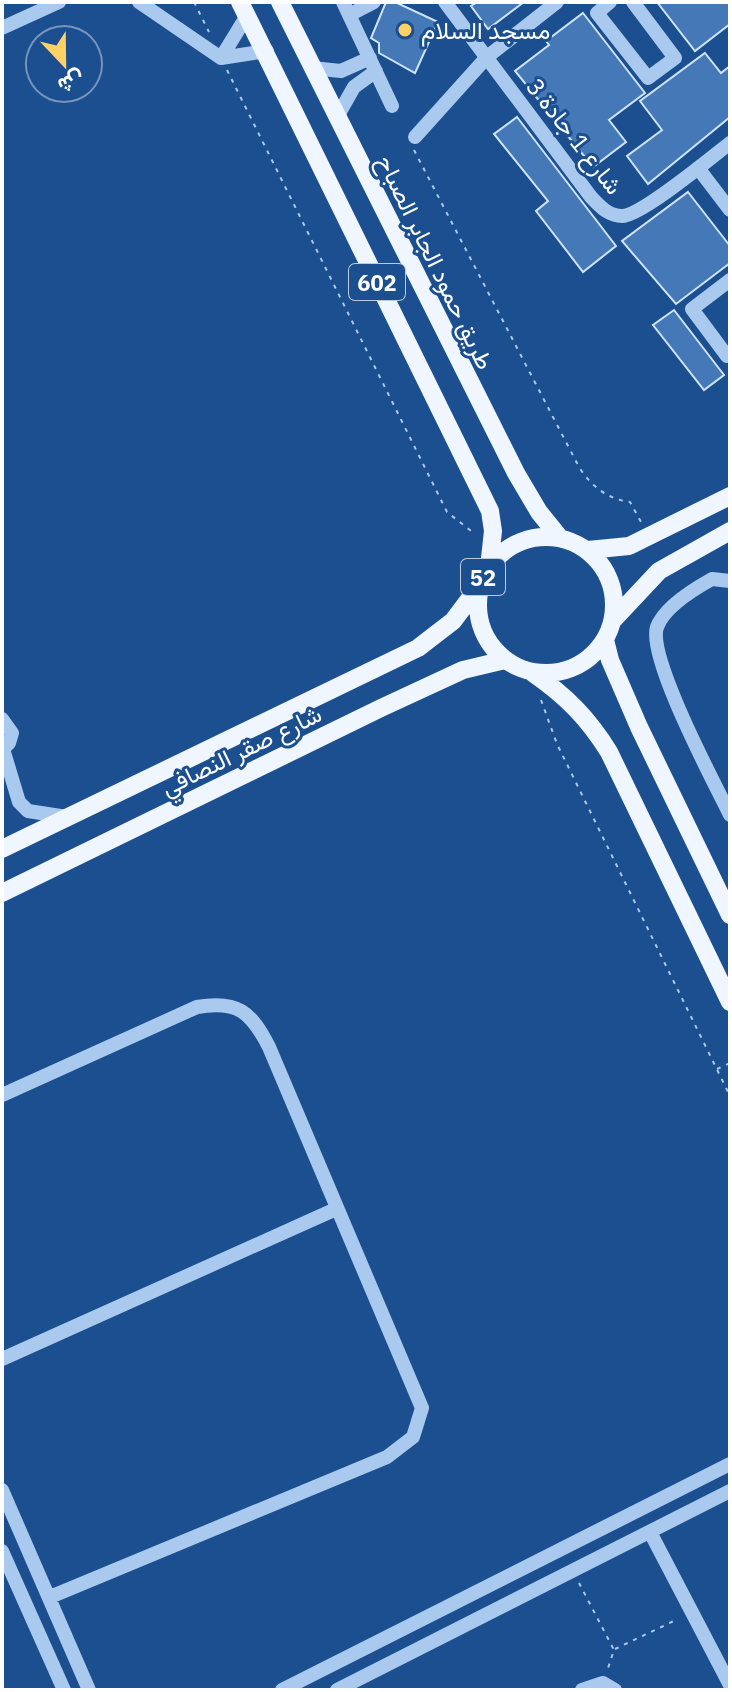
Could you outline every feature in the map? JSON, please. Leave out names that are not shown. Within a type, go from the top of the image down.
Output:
[{"type":"main road","name":"طريق حمود الجابر الصباح","points":[[280,2],[516,473],[539,512],[560,538]]},
{"type":"main road","name":"602","points":[[244,8],[490,511],[492,546],[489,567]]},
{"type":"main road","name":"52","points":[[730,496],[629,546],[588,550],[560,538],[539,537],[520,542],[503,552],[489,567],[480,585],[477,606],[481,627],[491,645],[505,660],[531,672],[552,673],[573,668],[592,656],[605,640],[614,619],[659,571],[730,531]]},
{"type":"main road","points":[[588,550],[605,569],[614,593],[614,619]]},
{"type":"main road","name":"شارع صقر النصافي","points":[[2,849],[418,648],[453,621],[480,585]]},
{"type":"main road","points":[[605,640],[633,713],[730,915]]},
{"type":"main road","name":"شارع صقر النصافي","points":[[2,893],[463,670],[505,660]]},
{"type":"main road","points":[[531,672],[561,692],[588,719],[609,752],[730,1002]]},
{"type":"street","points":[[2,28],[59,2]]},
{"type":"street","points":[[139,2],[221,58],[267,51]]},
{"type":"street","points":[[374,2],[346,9],[392,106]]},
{"type":"street","name":"شارع 1 جادة 3","points":[[445,2],[591,197],[608,213],[624,217],[644,207],[730,143]]},
{"type":"street","points":[[609,2],[597,13],[645,77],[650,78],[675,58],[633,2]]},
{"type":"street","points":[[415,137],[487,57],[546,5]]},
{"type":"street","points":[[221,58],[244,8]]},
{"type":"street","points":[[312,68],[341,71],[373,64]]},
{"type":"street","points":[[337,117],[354,87],[373,64]]},
{"type":"street","points":[[698,168],[730,210]]},
{"type":"street","points":[[730,280],[692,309],[727,356],[730,354]]},
{"type":"street","points":[[730,581],[712,579],[668,611],[658,625],[655,640],[677,702],[730,815]]},
{"type":"street","points":[[3,714],[12,733],[2,749],[19,802],[28,811],[67,817]]},
{"type":"street","points":[[2,1095],[197,1007],[218,1004],[234,1006],[250,1016],[269,1047],[422,1408],[413,1437],[387,1457],[50,1597]]},
{"type":"street","points":[[2,1359],[336,1209]]},
{"type":"street","points":[[282,1690],[730,1464]]},
{"type":"street","points":[[2,1490],[89,1690]]},
{"type":"street","points":[[337,1690],[730,1491]]},
{"type":"street","points":[[650,1532],[730,1685]]},
{"type":"street","points":[[2,1551],[64,1690]]},
{"type":"street","points":[[582,1690],[609,1687]]},
{"type":"path","points":[[194,2],[447,512],[492,546]]},
{"type":"path","points":[[415,137],[414,152],[579,467],[589,482],[614,500],[630,502],[649,538]]},
{"type":"path","points":[[541,701],[557,744],[730,1096]]},
{"type":"path","points":[[717,1069],[730,1063]]},
{"type":"path","points":[[573,1571],[614,1650],[609,1687]]},
{"type":"path","points":[[614,1650],[693,1611]]},
{"type":"building","name":"مسجد السلام","points":[[386,2],[395,2],[438,22],[415,73],[379,53],[379,43],[371,38]]},
{"type":"building","points":[[477,2],[524,2],[488,29],[471,6]]},
{"type":"building","points":[[657,2],[730,2],[730,24],[695,51]]},
{"type":"building","points":[[583,13],[645,93],[609,120],[626,142],[593,167],[515,71],[549,45],[546,41]]},
{"type":"building","points":[[705,53],[721,73],[730,66],[730,117],[648,184],[627,156],[662,130],[640,101]]},
{"type":"building","points":[[517,117],[616,246],[583,272],[536,211],[548,201],[494,134]]},
{"type":"building","points":[[688,192],[730,246],[730,263],[676,304],[622,241]]},
{"type":"building","points":[[674,310],[724,375],[704,390],[653,325]]},
{"type":"place","name":"مسجد السلام","points":[[405,30]]}]
